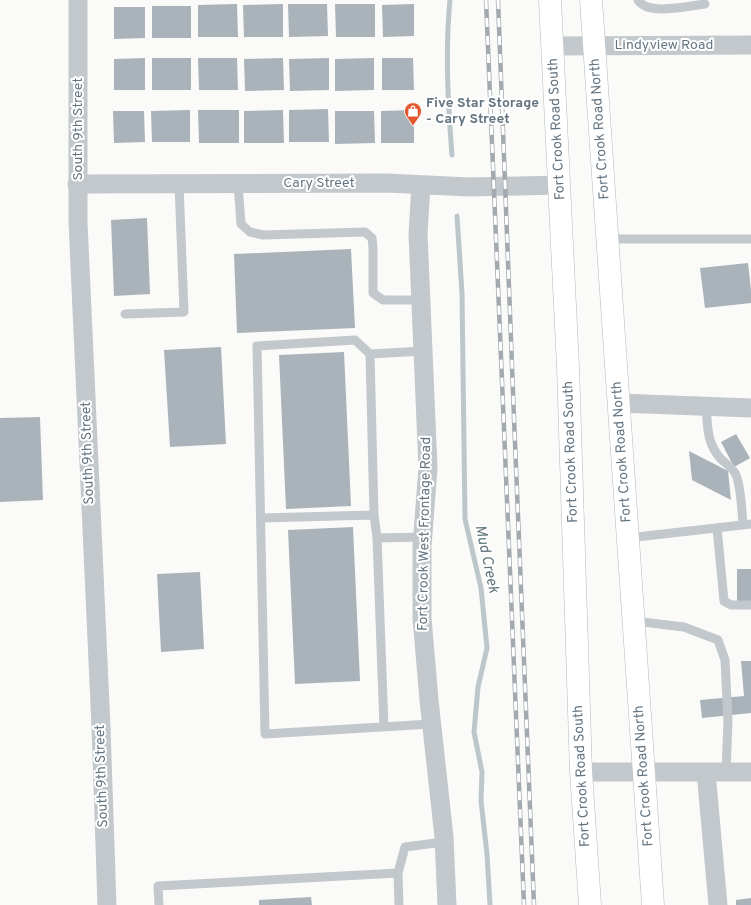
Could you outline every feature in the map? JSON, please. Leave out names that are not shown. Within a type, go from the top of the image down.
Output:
[{"type":"main road","name":"Fort Crook Road South","points":[[550,0],[568,367],[581,772],[590,905]]},
{"type":"main road","name":"Fort Crook Road North","points":[[591,0],[653,905]]},
{"type":"street","name":"South 9th Street","points":[[78,0],[78,184],[107,905]]},
{"type":"street","name":"Lindyview Road","points":[[553,46],[751,45]]},
{"type":"street","name":"Cary Street","points":[[78,184],[386,183],[469,187],[560,185]]},
{"type":"street","name":"Fort Crook West Frontage Road","points":[[421,185],[418,234],[428,468],[423,537],[422,618],[431,724],[444,842],[447,905]]},
{"type":"street","points":[[619,403],[751,408]]},
{"type":"street","points":[[581,772],[751,772]]},
{"type":"street","points":[[706,772],[718,905]]},
{"type":"lane","points":[[638,0],[644,6],[654,9],[668,9],[705,4]]},
{"type":"lane","points":[[125,314],[184,312],[179,184]]},
{"type":"lane","points":[[238,184],[241,224],[250,232],[262,235],[366,232],[372,238],[373,293],[383,300],[421,300]]},
{"type":"lane","points":[[608,239],[751,239]]},
{"type":"lane","points":[[384,727],[377,538],[374,515],[370,354],[355,340],[257,346],[265,734],[384,727],[431,724]]},
{"type":"lane","points":[[370,354],[423,351]]},
{"type":"lane","points":[[628,538],[747,524],[736,474],[720,458],[711,446],[708,435],[706,406]]},
{"type":"lane","points":[[261,518],[374,515]]},
{"type":"lane","points":[[717,528],[724,601],[731,605],[751,605]]},
{"type":"lane","points":[[377,538],[423,537]]},
{"type":"lane","points":[[634,621],[684,627],[718,640],[725,660],[728,721],[726,772]]},
{"type":"lane","points":[[399,905],[398,874],[405,847],[444,842]]},
{"type":"lane","points":[[159,905],[158,886],[398,874]]},
{"type":"building","points":[[237,4],[238,37],[198,37],[198,5]]},
{"type":"building","points":[[283,4],[283,37],[244,37],[243,5]]},
{"type":"building","points":[[288,4],[327,4],[328,36],[289,37]]},
{"type":"building","points":[[335,4],[375,4],[375,37],[336,37]]},
{"type":"building","points":[[414,4],[414,36],[383,37],[382,5]]},
{"type":"building","points":[[152,6],[191,6],[191,38],[152,38]]},
{"type":"building","points":[[114,7],[145,7],[145,38],[114,39]]},
{"type":"building","points":[[145,58],[145,90],[114,90],[114,59]]},
{"type":"building","points":[[152,58],[191,58],[191,90],[152,90]]},
{"type":"building","points":[[198,58],[237,58],[238,90],[199,90]]},
{"type":"building","points":[[283,58],[284,90],[245,91],[244,59]]},
{"type":"building","points":[[329,58],[329,90],[290,91],[289,59]]},
{"type":"building","points":[[374,58],[374,90],[335,91],[335,59]]},
{"type":"building","points":[[382,58],[413,58],[414,90],[382,90]]},
{"type":"building","points":[[328,109],[329,142],[289,142],[289,110]]},
{"type":"building","points":[[190,110],[190,142],[152,142],[151,111]]},
{"type":"building","points":[[198,110],[239,110],[239,143],[199,143]]},
{"type":"building","points":[[283,110],[284,143],[244,143],[244,111]]},
{"type":"building","points":[[414,110],[414,143],[381,143],[381,111]]},
{"type":"building","points":[[113,111],[144,111],[145,142],[114,143]]},
{"type":"building","points":[[335,111],[374,111],[375,143],[335,144]]},
{"type":"building","points":[[147,218],[150,294],[114,296],[111,220]]},
{"type":"building","points":[[351,249],[355,328],[237,333],[234,254]]},
{"type":"building","points":[[748,263],[751,303],[705,308],[700,268]]},
{"type":"building","points":[[221,347],[226,444],[170,447],[164,350]]},
{"type":"building","points":[[344,352],[351,506],[286,509],[279,355]]},
{"type":"building","points":[[40,417],[43,500],[0,502],[0,418]]},
{"type":"building","points":[[736,434],[750,458],[734,467],[721,442]]},
{"type":"building","points":[[689,451],[728,471],[731,500],[692,480]]},
{"type":"building","points":[[353,527],[360,681],[295,684],[288,530]]},
{"type":"building","points":[[737,569],[751,569],[751,601],[737,601]]},
{"type":"building","points":[[200,572],[204,649],[161,652],[157,574]]},
{"type":"building","points":[[741,661],[751,661],[751,713],[702,718],[700,700],[744,696]]},
{"type":"building","points":[[311,897],[312,905],[259,905],[259,900]]},
{"type":"building","points":[[751,898],[751,905],[736,905],[736,900]]},
{"type":"waterway","name":"Mud Creek","points":[[450,0],[448,19],[448,78],[452,155]]},
{"type":"waterway","name":"Mud Creek","points":[[457,216],[462,293],[465,519],[481,588],[487,648],[478,687],[474,732],[482,772],[481,801],[487,854],[490,905]]},
{"type":"railway","points":[[486,0],[524,905]]},
{"type":"railway","points":[[498,0],[534,905]]},
{"type":"place","name":"Five Star Storage - Cary Street","points":[[413,126]]}]
